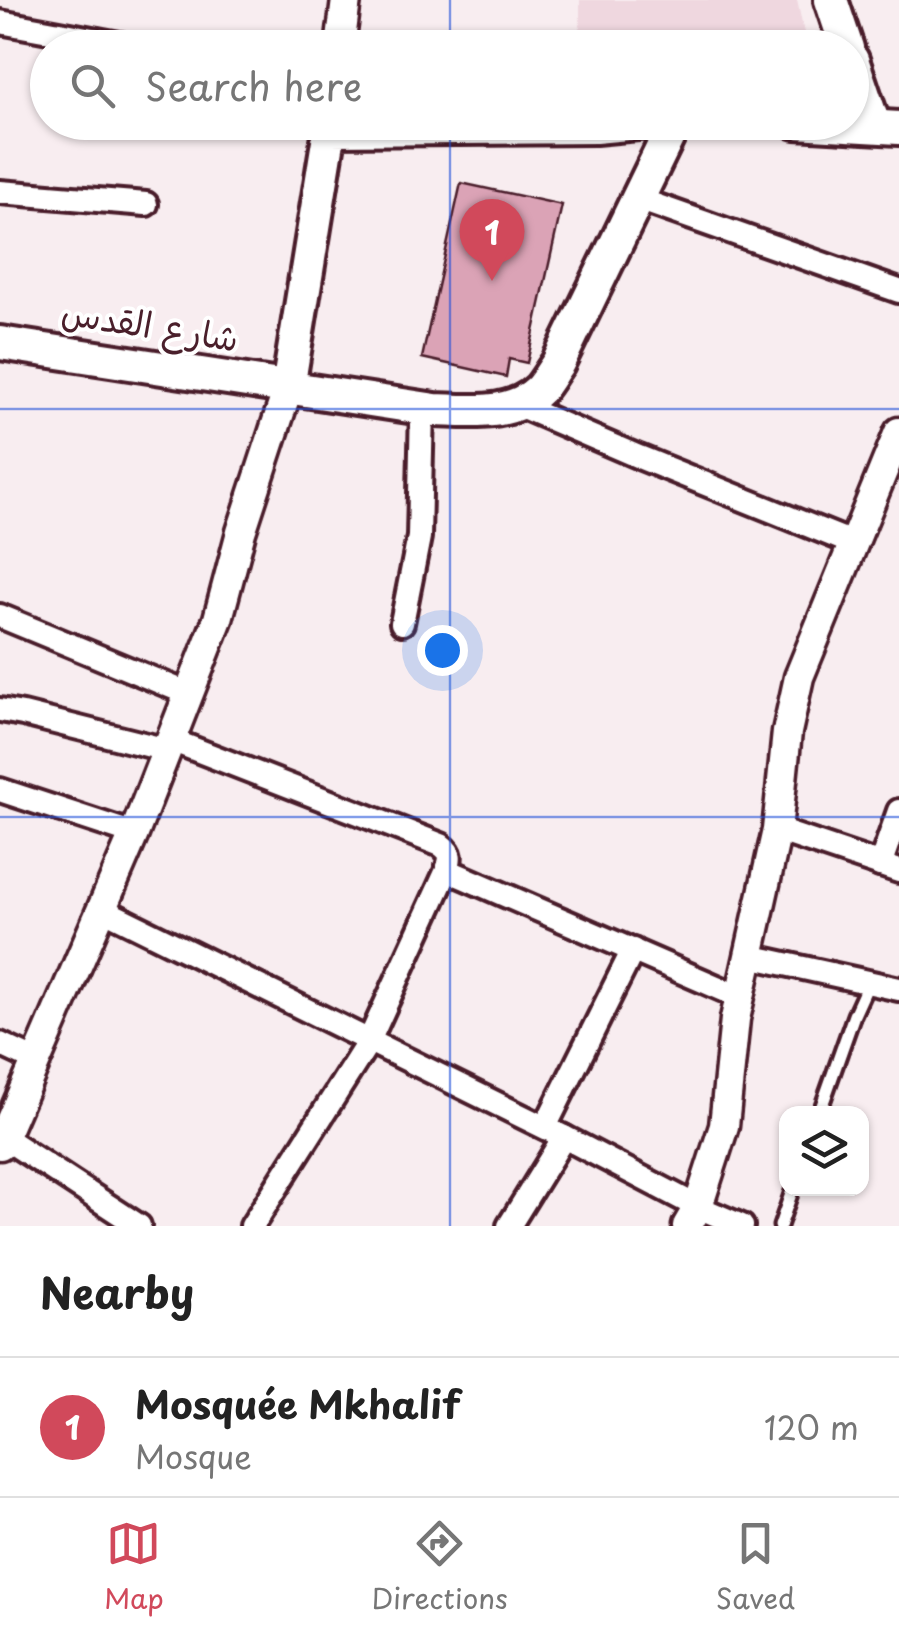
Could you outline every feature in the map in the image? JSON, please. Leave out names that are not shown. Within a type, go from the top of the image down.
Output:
[{"type":"main road","points":[[831,0],[841,30]]},
{"type":"main road","points":[[869,94],[886,127]]},
{"type":"main road","points":[[288,388],[328,140]]},
{"type":"main road","points":[[518,405],[540,388],[558,363],[666,140]]},
{"type":"main road","name":"شارع القدس","points":[[0,343],[422,408],[495,410],[518,405]]},
{"type":"street","points":[[342,30],[346,0]]},
{"type":"street","points":[[0,22],[43,30]]},
{"type":"street","points":[[0,192],[146,204]]},
{"type":"street","points":[[638,199],[899,291]]},
{"type":"street","points":[[139,1226],[2,1141],[134,834],[218,619],[288,388]]},
{"type":"street","points":[[518,405],[852,543]]},
{"type":"street","points":[[402,623],[419,538],[422,408]]},
{"type":"street","points":[[692,1217],[724,1126],[735,1019],[777,830],[787,732],[798,677],[899,432]]},
{"type":"street","points":[[0,616],[189,694]]},
{"type":"street","points":[[0,710],[170,745],[449,850],[448,870],[370,1041],[257,1224]]},
{"type":"street","points":[[0,790],[134,834]]},
{"type":"street","points":[[777,830],[890,868],[899,811]]},
{"type":"street","points":[[448,870],[740,997]]},
{"type":"street","points":[[102,909],[554,1132],[692,1217],[742,1226]]},
{"type":"street","points":[[509,1226],[633,950]]},
{"type":"street","points":[[748,956],[899,989]]},
{"type":"street","points":[[0,1044],[36,1061]]},
{"type":"lane","points":[[823,1106],[868,982]]},
{"type":"lane","points":[[780,1226],[790,1196]]},
{"type":"shaded area","points":[[580,0],[797,0],[803,30],[580,30]]},
{"type":"building","points":[[461,183],[562,205],[527,363],[509,359],[506,377],[422,358]]},
{"type":"place","name":"Mosquée Mkhalif","points":[[492,281]]}]
